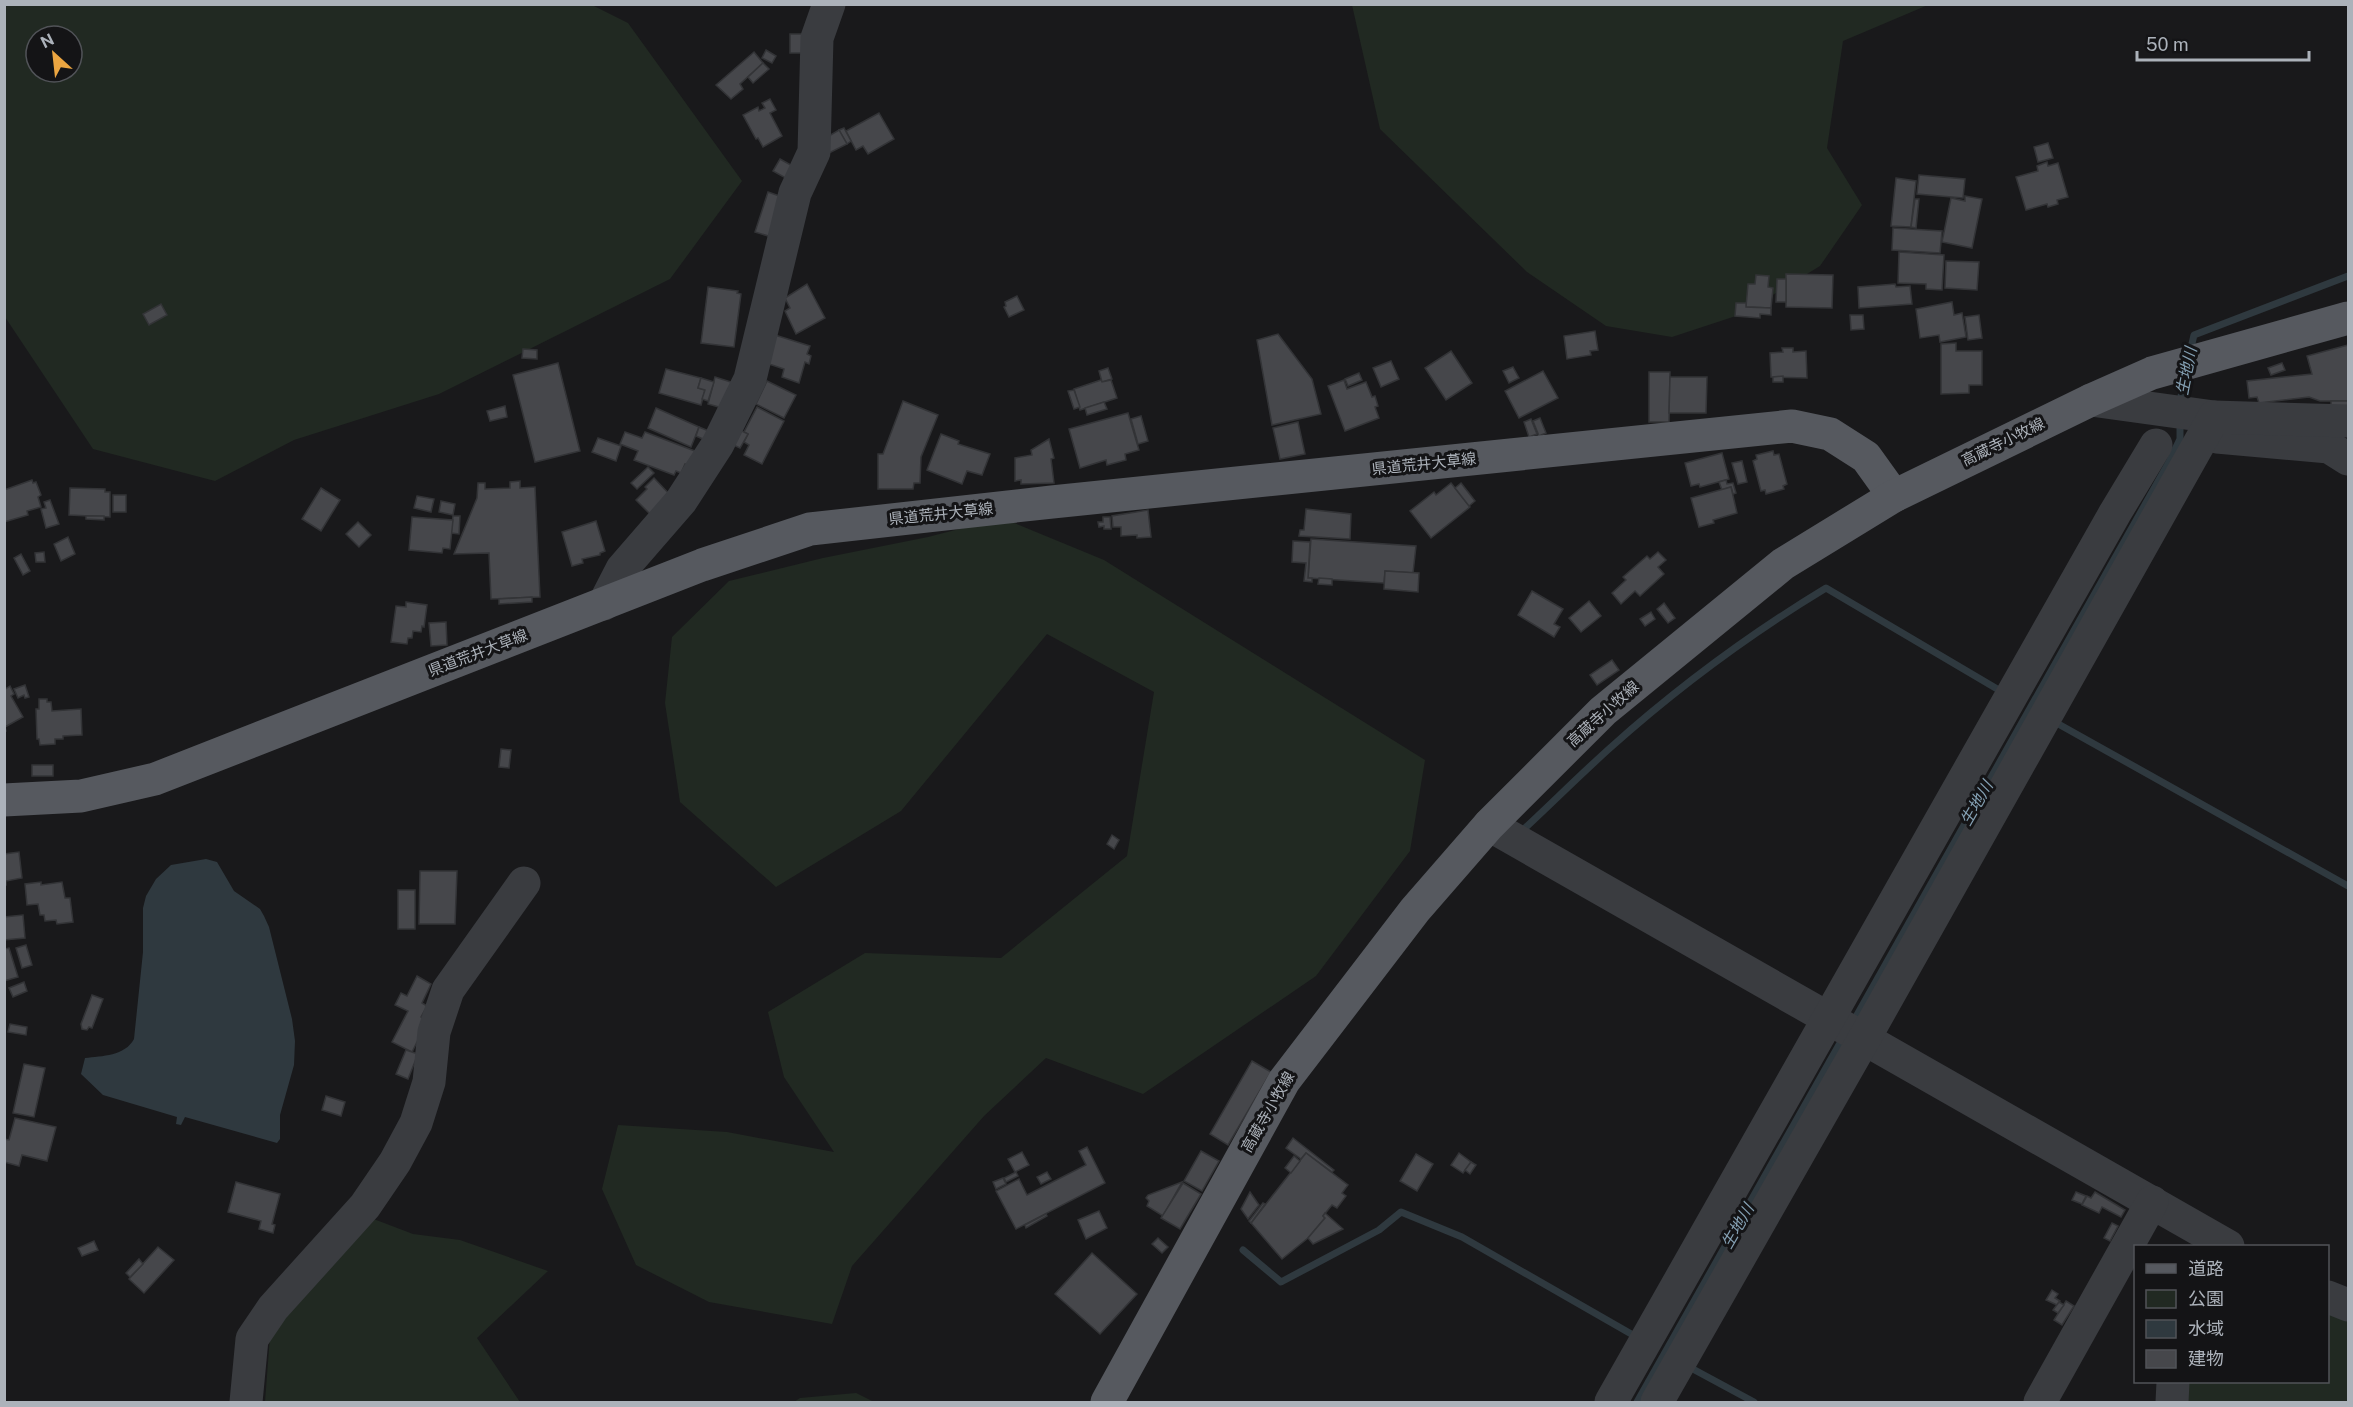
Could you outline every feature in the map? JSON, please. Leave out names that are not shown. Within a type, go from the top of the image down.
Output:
[{"type":"main road","name":"高蔵寺小牧線","points":[[1107,1402],[1284,1081],[1415,910],[1489,825],[1603,711],[1783,564],[1894,496],[2091,400],[2152,373],[2349,318]]},
{"type":"main road","name":"県道荒井大草線","points":[[4,800],[81,796],[155,779],[702,565],[810,529],[1792,426],[1830,434],[1866,457],[1894,496]]},
{"type":"street","points":[[604,603],[622,569],[681,501],[718,444],[750,379],[795,194],[814,152],[817,38],[830,4]]},
{"type":"street","points":[[2091,400],[2208,427],[2329,447],[2349,459]]},
{"type":"street","points":[[2208,427],[2349,421]]},
{"type":"street","points":[[1657,1402],[2208,427]]},
{"type":"street","points":[[1611,1402],[2115,513],[2156,445]]},
{"type":"street","points":[[2115,513],[2148,533]]},
{"type":"street","points":[[1489,825],[2226,1245]]},
{"type":"street","points":[[246,1402],[252,1339],[273,1308],[365,1206],[395,1162],[416,1124],[429,1082],[434,1032],[448,990],[524,883]]},
{"type":"street","points":[[2040,1402],[2152,1202]]},
{"type":"street","points":[[2329,1297],[2349,1305]]},
{"type":"street","points":[[2172,1402],[2173,1383]]},
{"type":"green space","points":[[4,5],[592,5],[628,23],[742,181],[670,279],[439,394],[294,440],[215,481],[93,449],[5,317]]},
{"type":"green space","points":[[1352,5],[1928,5],[1843,41],[1827,148],[1862,205],[1820,266],[1742,314],[1672,337],[1606,326],[1527,272],[1380,129]]},
{"type":"green space","points":[[1002,518],[1104,560],[1425,760],[1410,851],[1316,976],[1143,1094],[1046,1058],[984,1116],[852,1266],[832,1324],[709,1302],[636,1265],[602,1189],[618,1125],[727,1132],[834,1152],[784,1077],[768,1012],[865,953],[1001,958],[1127,856],[1154,692],[1047,634],[901,811],[776,887],[680,802],[665,703],[672,637],[729,581],[823,558],[928,537]]},
{"type":"green space","points":[[371,1218],[413,1234],[460,1240],[548,1271],[477,1338],[520,1402],[265,1402],[270,1336]]},
{"type":"green space","points":[[2329,1305],[2348,1314],[2348,1402],[2178,1402],[2182,1383],[2329,1383]]},
{"type":"green space","points":[[856,1393],[874,1402],[794,1402],[800,1398]]},
{"type":"water","points":[[206,859],[217,862],[234,891],[260,909],[269,927],[292,1019],[295,1041],[294,1065],[280,1115],[280,1139],[277,1143],[185,1117],[181,1125],[176,1124],[177,1117],[103,1095],[81,1074],[85,1058],[119,1052],[130,1045],[134,1039],[143,952],[143,908],[146,896],[156,879],[171,865]]},
{"type":"building","points":[[790,34],[803,34],[803,53],[790,53]]},
{"type":"building","points":[[766,50],[776,56],[772,63],[762,58]]},
{"type":"building","points":[[754,52],[763,63],[740,84],[743,89],[731,99],[716,85]]},
{"type":"building","points":[[763,63],[769,69],[753,83],[748,77]]},
{"type":"building","points":[[770,99],[776,110],[770,113],[782,136],[763,147],[743,115],[758,107],[759,111],[765,108],[762,103]]},
{"type":"building","points":[[879,113],[894,139],[868,154],[863,146],[856,150],[846,131]]},
{"type":"building","points":[[844,128],[851,141],[847,144],[839,130]]},
{"type":"building","points":[[839,130],[847,144],[829,153],[822,140]]},
{"type":"building","points":[[2048,143],[2053,158],[2038,162],[2034,147]]},
{"type":"building","points":[[780,159],[798,169],[791,181],[773,171]]},
{"type":"building","points":[[2047,162],[2048,166],[2058,163],[2068,197],[2057,200],[2058,204],[2048,207],[2047,204],[2026,210],[2016,177],[2038,171],[2037,166]]},
{"type":"building","points":[[1919,175],[1965,179],[1963,198],[1917,194]]},
{"type":"building","points":[[1896,178],[1916,181],[1911,227],[1891,226]]},
{"type":"building","points":[[768,192],[788,199],[775,238],[755,232]]},
{"type":"building","points":[[1965,196],[1982,199],[1972,248],[1942,242],[1951,198],[1965,201]]},
{"type":"building","points":[[1915,199],[1919,199],[1916,228],[1911,227]]},
{"type":"building","points":[[1893,228],[1942,231],[1940,253],[1892,250]]},
{"type":"building","points":[[1899,252],[1944,255],[1942,290],[1926,289],[1926,284],[1898,283]]},
{"type":"building","points":[[1946,261],[1979,262],[1977,290],[1945,288]]},
{"type":"building","points":[[1786,274],[1833,275],[1832,308],[1786,307]]},
{"type":"building","points":[[1756,275],[1769,276],[1768,287],[1773,288],[1771,308],[1746,307],[1748,284],[1755,284]]},
{"type":"building","points":[[1777,279],[1786,279],[1786,302],[1776,302]]},
{"type":"building","points":[[807,284],[825,318],[796,334],[785,311],[790,308],[785,298]]},
{"type":"building","points":[[1895,284],[1896,287],[1910,286],[1912,304],[1859,308],[1858,287]]},
{"type":"building","points":[[708,287],[738,291],[737,293],[741,294],[734,347],[701,343]]},
{"type":"building","points":[[1017,296],[1024,310],[1009,317],[1004,307],[1005,302]]},
{"type":"building","points":[[1952,302],[1954,315],[1962,313],[1966,337],[1940,342],[1939,335],[1920,338],[1916,309]]},
{"type":"building","points":[[1736,303],[1746,303],[1746,307],[1771,308],[1771,315],[1760,314],[1760,318],[1735,316]]},
{"type":"building","points":[[161,304],[167,315],[149,325],[143,314]]},
{"type":"building","points":[[1850,315],[1863,315],[1864,329],[1851,330]]},
{"type":"building","points":[[1979,315],[1982,338],[1968,340],[1965,317]]},
{"type":"building","points":[[1595,331],[1598,350],[1590,351],[1591,355],[1567,359],[1564,336]]},
{"type":"building","points":[[1278,334],[1312,379],[1321,414],[1272,425],[1257,340]]},
{"type":"building","points":[[775,335],[810,346],[807,354],[811,356],[809,364],[805,362],[799,383],[782,377],[784,369],[766,363]]},
{"type":"building","points":[[1956,343],[1956,351],[1982,351],[1982,385],[1969,385],[1969,393],[1941,394],[1941,344]]},
{"type":"building","points":[[2348,345],[2348,401],[2320,401],[2309,397],[2259,403],[2257,397],[2249,398],[2247,381],[2312,374],[2307,356]]},
{"type":"building","points":[[1782,348],[1793,348],[1793,352],[1806,351],[1807,378],[1771,377],[1770,353],[1783,352]]},
{"type":"building","points":[[523,349],[537,350],[537,359],[522,358]]},
{"type":"building","points":[[1451,351],[1472,383],[1446,400],[1425,368]]},
{"type":"building","points":[[1391,361],[1399,379],[1381,387],[1373,368]]},
{"type":"building","points":[[558,363],[580,451],[535,462],[513,375]]},
{"type":"building","points":[[2282,363],[2285,370],[2271,375],[2268,368]]},
{"type":"building","points":[[1513,367],[1519,378],[1509,383],[1503,371]]},
{"type":"building","points":[[1108,368],[1112,379],[1102,382],[1099,371]]},
{"type":"building","points":[[666,369],[701,378],[698,388],[705,390],[701,405],[659,393]]},
{"type":"building","points":[[1543,371],[1558,398],[1519,418],[1505,391]]},
{"type":"building","points":[[1649,372],[1670,372],[1669,422],[1649,422]]},
{"type":"building","points":[[1359,373],[1362,380],[1348,386],[1345,379]]},
{"type":"building","points":[[1783,376],[1783,382],[1773,382],[1773,377]]},
{"type":"building","points":[[715,377],[734,383],[726,409],[708,404]]},
{"type":"building","points":[[1670,377],[1707,377],[1706,413],[1669,413]]},
{"type":"building","points":[[701,378],[714,382],[708,401],[702,399],[705,390],[698,388]]},
{"type":"building","points":[[1101,380],[1102,382],[1111,380],[1117,398],[1080,410],[1074,389]]},
{"type":"building","points":[[1344,380],[1347,389],[1366,382],[1372,397],[1375,396],[1378,406],[1375,407],[1379,418],[1345,431],[1328,386]]},
{"type":"building","points":[[767,381],[796,395],[784,418],[756,404]]},
{"type":"building","points":[[1074,390],[1080,407],[1074,409],[1068,391]]},
{"type":"building","points":[[903,401],[938,415],[921,457],[920,483],[914,483],[913,489],[878,489],[878,454],[883,454]]},
{"type":"building","points":[[2331,401],[2348,401],[2348,411],[2331,412]]},
{"type":"building","points":[[1104,402],[1107,409],[1087,415],[1085,408]]},
{"type":"building","points":[[505,406],[507,417],[490,421],[487,411]]},
{"type":"building","points":[[757,407],[784,421],[762,464],[744,455],[749,445],[744,442],[748,434],[744,432]]},
{"type":"building","points":[[656,408],[699,427],[691,447],[648,428]]},
{"type":"building","points":[[1128,413],[1139,450],[1125,454],[1126,460],[1107,465],[1106,460],[1080,468],[1069,429]]},
{"type":"building","points":[[1141,416],[1148,441],[1138,444],[1131,419]]},
{"type":"building","points":[[1540,418],[1546,433],[1539,436],[1533,421]]},
{"type":"building","points":[[1531,419],[1537,434],[1529,437],[1524,422]]},
{"type":"building","points":[[1298,422],[1305,454],[1280,459],[1273,428]]},
{"type":"building","points":[[699,427],[716,434],[712,443],[696,436]]},
{"type":"building","points":[[734,427],[748,434],[740,448],[727,442]]},
{"type":"building","points":[[625,432],[642,438],[645,432],[700,453],[694,467],[685,464],[681,473],[676,471],[674,475],[634,460],[638,451],[620,444]]},
{"type":"building","points":[[941,434],[959,441],[958,444],[990,454],[982,475],[967,471],[962,484],[927,470]]},
{"type":"building","points":[[598,438],[621,446],[616,461],[592,452]]},
{"type":"building","points":[[1049,439],[1054,458],[1051,459],[1054,483],[1021,484],[1021,480],[1015,481],[1015,458],[1032,455],[1031,450]]},
{"type":"building","points":[[1773,451],[1774,455],[1779,454],[1787,484],[1783,486],[1784,489],[1766,494],[1765,490],[1761,491],[1753,461],[1757,459],[1756,455]]},
{"type":"building","points":[[1722,453],[1729,479],[1700,487],[1699,484],[1691,486],[1685,463]]},
{"type":"building","points":[[1742,461],[1747,482],[1738,484],[1732,463]]},
{"type":"building","points":[[648,467],[654,473],[637,489],[631,483]]},
{"type":"building","points":[[654,478],[672,497],[650,514],[636,500]]},
{"type":"building","points":[[32,480],[33,483],[36,482],[41,495],[38,497],[41,507],[27,511],[28,515],[4,522],[4,490]]},
{"type":"building","points":[[1726,480],[1727,484],[1733,483],[1736,493],[1733,494],[1731,487],[1722,490],[1719,482]]},
{"type":"building","points":[[520,481],[520,488],[535,487],[540,597],[491,599],[489,553],[454,554],[477,498],[478,483],[485,483],[485,489],[510,488],[510,482]]},
{"type":"building","points":[[1451,483],[1470,507],[1431,538],[1410,511],[1434,492],[1436,495]]},
{"type":"building","points":[[1461,483],[1475,501],[1469,506],[1455,488]]},
{"type":"building","points":[[1731,487],[1737,513],[1699,527],[1691,498]]},
{"type":"building","points":[[70,488],[105,489],[105,492],[110,492],[110,517],[69,515]]},
{"type":"building","points":[[321,488],[340,500],[321,531],[302,519]]},
{"type":"building","points":[[113,495],[126,495],[126,512],[113,512]]},
{"type":"building","points":[[417,496],[434,499],[431,512],[414,508]]},
{"type":"building","points":[[50,500],[59,524],[46,528],[41,509],[46,508],[44,502]]},
{"type":"building","points":[[441,501],[455,504],[453,515],[439,512]]},
{"type":"building","points":[[1306,509],[1351,514],[1350,539],[1299,536],[1300,530],[1304,530]]},
{"type":"building","points":[[1148,510],[1151,537],[1121,536],[1121,527],[1113,527],[1112,516]]},
{"type":"building","points":[[86,516],[104,516],[104,520],[86,519]]},
{"type":"building","points":[[453,516],[460,516],[459,534],[451,533]]},
{"type":"building","points":[[412,517],[453,520],[450,549],[443,548],[442,553],[409,550]]},
{"type":"building","points":[[1103,517],[1110,517],[1111,529],[1104,529],[1104,526],[1099,527],[1098,522],[1103,522]]},
{"type":"building","points":[[596,521],[605,551],[600,555],[582,559],[583,563],[572,566],[562,532]]},
{"type":"building","points":[[358,522],[371,535],[359,547],[346,534]]},
{"type":"building","points":[[68,537],[75,554],[61,561],[54,544]]},
{"type":"building","points":[[1311,539],[1416,546],[1413,573],[1385,571],[1384,583],[1308,578]]},
{"type":"building","points":[[1293,541],[1310,542],[1308,578],[1312,578],[1312,582],[1304,581],[1306,563],[1292,562]]},
{"type":"building","points":[[44,552],[45,562],[36,562],[35,553]]},
{"type":"building","points":[[1658,552],[1666,560],[1658,567],[1664,574],[1640,596],[1635,591],[1621,604],[1612,593],[1626,580],[1623,577],[1647,556],[1650,559]]},
{"type":"building","points":[[21,554],[30,571],[23,575],[14,558]]},
{"type":"building","points":[[1385,571],[1419,573],[1418,592],[1384,589]]},
{"type":"building","points":[[1319,578],[1332,579],[1332,585],[1318,584]]},
{"type":"building","points":[[1532,591],[1563,609],[1554,624],[1560,627],[1554,637],[1518,615]]},
{"type":"building","points":[[532,597],[532,602],[499,604],[499,599]]},
{"type":"building","points":[[1589,601],[1601,616],[1581,632],[1569,618]]},
{"type":"building","points":[[406,602],[427,605],[424,627],[422,626],[421,632],[413,631],[412,638],[408,638],[407,644],[391,642],[396,606],[406,607]]},
{"type":"building","points":[[1664,603],[1675,618],[1668,623],[1657,609]]},
{"type":"building","points":[[1651,612],[1655,619],[1645,626],[1640,619]]},
{"type":"building","points":[[446,622],[447,645],[431,646],[429,623]]},
{"type":"building","points":[[1612,660],[1619,670],[1597,685],[1590,675]]},
{"type":"building","points":[[25,685],[29,697],[25,698],[24,695],[18,698],[14,689]]},
{"type":"building","points":[[10,686],[14,694],[11,696],[23,717],[5,727],[4,732],[4,690]]},
{"type":"building","points":[[39,699],[47,699],[47,702],[51,702],[52,711],[81,709],[82,735],[63,736],[63,739],[55,739],[55,744],[40,745],[37,739],[36,709],[39,709]]},
{"type":"building","points":[[501,749],[511,750],[509,768],[499,767]]},
{"type":"building","points":[[32,765],[53,765],[53,776],[32,776]]},
{"type":"building","points":[[1112,835],[1119,840],[1114,849],[1107,844]]},
{"type":"building","points":[[19,852],[22,878],[6,881],[4,885],[4,854]]},
{"type":"building","points":[[420,871],[457,871],[455,924],[419,924]]},
{"type":"building","points":[[41,882],[41,885],[62,882],[65,898],[70,898],[73,922],[57,924],[56,920],[45,921],[44,915],[40,915],[38,904],[27,905],[25,884]]},
{"type":"building","points":[[398,890],[415,890],[415,929],[398,929]]},
{"type":"building","points":[[23,915],[25,938],[4,940],[4,917]]},
{"type":"building","points":[[26,945],[32,965],[22,968],[16,948]]},
{"type":"building","points":[[9,948],[18,977],[4,981],[4,949]]},
{"type":"building","points":[[417,976],[431,984],[422,1003],[427,1006],[421,1017],[425,1019],[422,1032],[412,1052],[392,1042],[408,1011],[395,1005],[401,993],[407,996]]},
{"type":"building","points":[[24,982],[27,991],[13,997],[9,988]]},
{"type":"building","points":[[92,995],[103,999],[92,1028],[82,1029],[81,1024]]},
{"type":"building","points":[[10,1024],[27,1027],[26,1035],[8,1032]]},
{"type":"building","points":[[406,1050],[418,1054],[408,1079],[396,1074]]},
{"type":"building","points":[[1252,1061],[1271,1072],[1228,1145],[1210,1134]]},
{"type":"building","points":[[24,1064],[45,1068],[34,1117],[13,1113]]},
{"type":"building","points":[[326,1096],[345,1102],[341,1116],[322,1110]]},
{"type":"building","points":[[15,1118],[56,1127],[47,1161],[22,1155],[19,1166],[4,1162],[4,1139],[9,1140]]},
{"type":"building","points":[[1293,1138],[1334,1170],[1332,1172],[1306,1153],[1301,1159],[1286,1148]]},
{"type":"building","points":[[1087,1147],[1105,1183],[1016,1229],[996,1191],[1019,1179],[1027,1195],[1086,1165],[1079,1151]]},
{"type":"building","points":[[1201,1151],[1219,1161],[1202,1191],[1184,1181]]},
{"type":"building","points":[[1022,1152],[1029,1165],[1015,1172],[1008,1159]]},
{"type":"building","points":[[1306,1153],[1348,1185],[1342,1193],[1346,1196],[1337,1208],[1332,1205],[1323,1216],[1325,1218],[1308,1238],[1282,1259],[1251,1223]]},
{"type":"building","points":[[1459,1153],[1471,1162],[1463,1173],[1451,1165]]},
{"type":"building","points":[[1416,1154],[1433,1164],[1417,1191],[1400,1181]]},
{"type":"building","points":[[1294,1156],[1300,1161],[1291,1173],[1285,1168]]},
{"type":"building","points":[[1471,1162],[1476,1165],[1470,1174],[1465,1170]]},
{"type":"building","points":[[1016,1172],[1018,1176],[1006,1182],[1004,1178]]},
{"type":"building","points":[[1047,1172],[1051,1179],[1041,1184],[1037,1177]]},
{"type":"building","points":[[1003,1178],[1006,1184],[996,1189],[993,1182]]},
{"type":"building","points":[[236,1182],[280,1194],[272,1224],[275,1225],[273,1233],[259,1229],[261,1221],[228,1212]]},
{"type":"building","points":[[1182,1182],[1163,1216],[1147,1206],[1148,1195]]},
{"type":"building","points":[[1183,1183],[1201,1194],[1180,1229],[1161,1218]]},
{"type":"building","points":[[1250,1192],[1259,1205],[1248,1219],[1241,1209]]},
{"type":"building","points":[[2076,1192],[2086,1196],[2082,1204],[2072,1200]]},
{"type":"building","points":[[2095,1192],[2125,1210],[2121,1217],[2102,1207],[2099,1213],[2082,1205],[2087,1196],[2091,1198]]},
{"type":"building","points":[[1263,1203],[1265,1204],[1251,1223],[1249,1221]]},
{"type":"building","points":[[1099,1211],[1107,1228],[1086,1239],[1078,1220]]},
{"type":"building","points":[[1325,1213],[1343,1229],[1313,1244],[1308,1238],[1325,1218],[1323,1216]]},
{"type":"building","points":[[1046,1214],[1047,1216],[1026,1228],[1025,1225]]},
{"type":"building","points":[[2112,1223],[2118,1226],[2110,1241],[2104,1238]]},
{"type":"building","points":[[1158,1238],[1168,1247],[1162,1253],[1152,1244]]},
{"type":"building","points":[[94,1241],[98,1250],[82,1256],[78,1248]]},
{"type":"building","points":[[158,1247],[174,1260],[144,1293],[129,1279]]},
{"type":"building","points":[[1092,1253],[1137,1294],[1100,1334],[1055,1294]]},
{"type":"building","points":[[139,1259],[143,1264],[130,1277],[126,1273]]},
{"type":"building","points":[[2052,1290],[2058,1294],[2055,1298],[2060,1301],[2057,1305],[2046,1300]]},
{"type":"building","points":[[2066,1301],[2074,1306],[2062,1325],[2054,1320]]},
{"type":"building","points":[[2059,1302],[2064,1305],[2058,1313],[2053,1310]]},
{"type":"waterway","name":"生地川","points":[[2190,352],[2194,335],[2348,276]]},
{"type":"waterway","name":"生地川","points":[[2180,402],[2185,375]]},
{"type":"waterway","name":"生地川","points":[[1853,1022],[2169,462],[2180,439],[2180,422]]},
{"type":"waterway","points":[[1524,829],[1599,758],[1661,704],[1742,643],[1826,588],[2004,693]]},
{"type":"waterway","points":[[2053,721],[2348,886]]},
{"type":"waterway","name":"生地川","points":[[1637,1402],[1844,1036]]},
{"type":"waterway","points":[[1243,1250],[1281,1282],[1379,1230],[1401,1212],[1462,1237],[1633,1335]]},
{"type":"waterway","points":[[1691,1368],[1754,1402]]}]
